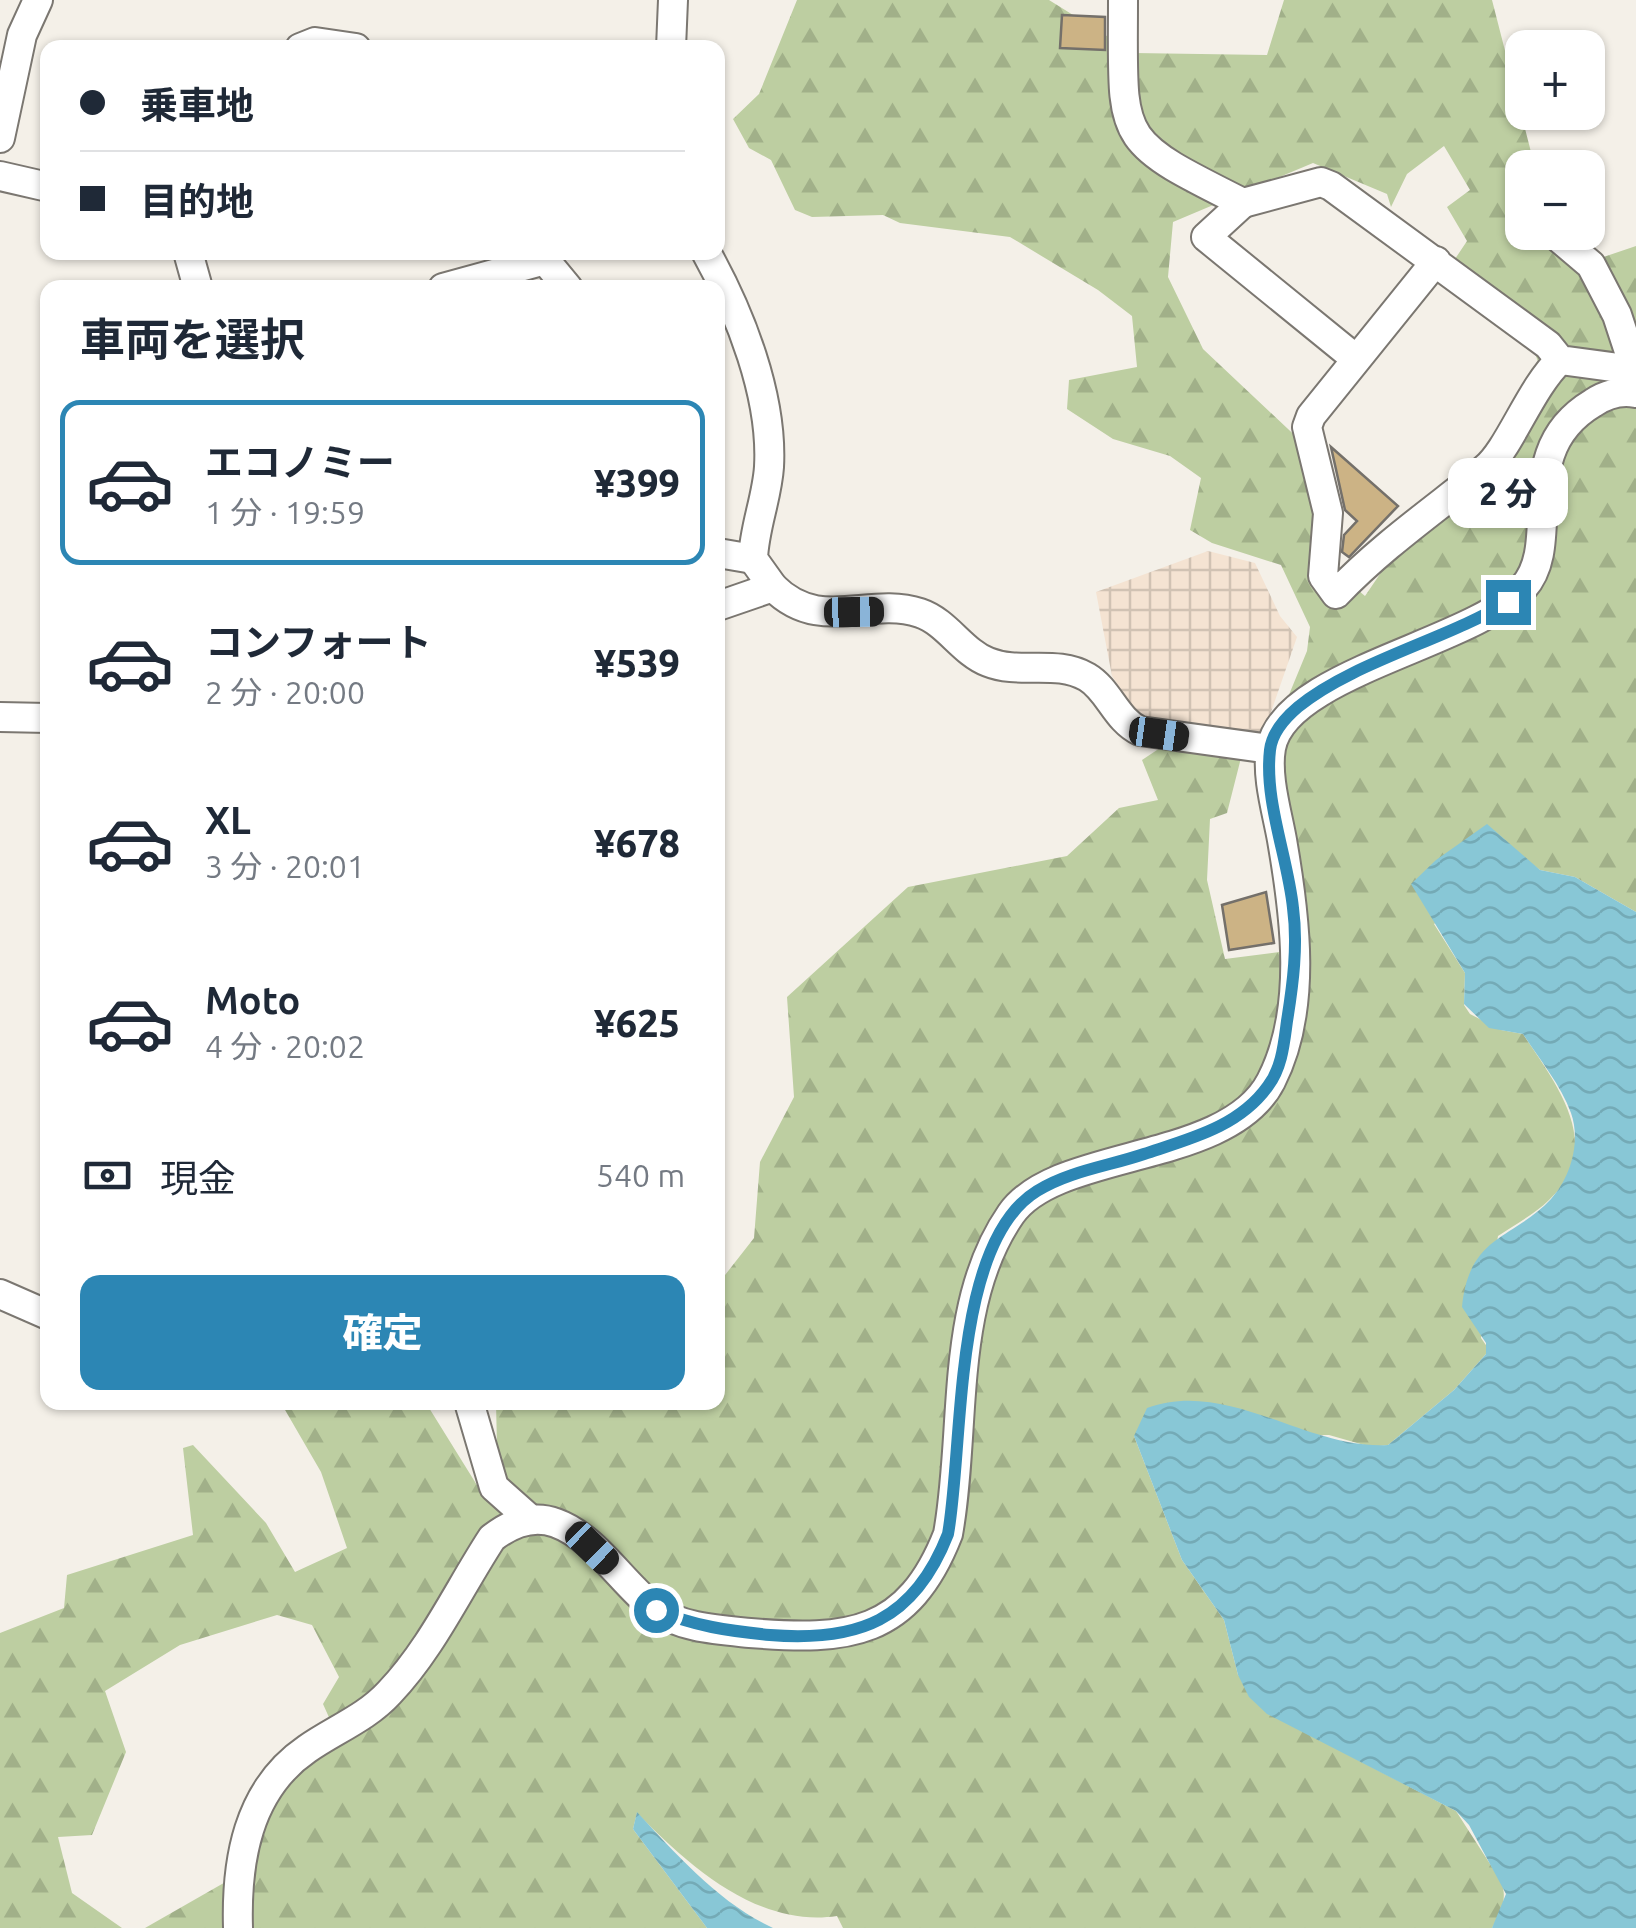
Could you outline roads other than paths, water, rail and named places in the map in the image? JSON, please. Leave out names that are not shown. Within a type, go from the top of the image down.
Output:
[{"type":"street","points":[[671,40],[673,0]]},
{"type":"street","points":[[1123,0],[1122,88],[1126,116],[1135,136],[1150,154],[1244,203]]},
{"type":"street","points":[[0,138],[22,36],[34,2]]},
{"type":"street","points":[[0,176],[40,185]]},
{"type":"street","points":[[1356,360],[1206,236],[1244,203],[1321,182],[1548,344],[1560,360],[1635,378]]},
{"type":"street","points":[[1573,250],[1591,265],[1616,315],[1635,378]]},
{"type":"street","points":[[468,280],[531,260]]},
{"type":"street","points":[[1436,262],[1310,416],[1307,427],[1328,514],[1321,555],[1323,576],[1336,594],[1381,547],[1487,468],[1531,396],[1560,360]]},
{"type":"street","points":[[725,298],[746,348],[768,437],[769,468],[753,559],[790,603],[824,612],[914,611],[930,617],[986,661],[1003,666],[1062,668],[1081,675],[1129,726],[1140,732],[1270,749]]},
{"type":"street","points":[[238,1928],[237,1870],[248,1831],[275,1779],[305,1750],[373,1709],[390,1692],[420,1656],[492,1538],[506,1528],[530,1519],[557,1523],[592,1548],[656,1610],[691,1625],[831,1637],[860,1632],[885,1618],[920,1586],[936,1564],[948,1534],[970,1324],[993,1250],[1014,1210],[1036,1191],[1069,1176],[1218,1128],[1269,1086],[1281,1058],[1295,945],[1270,749],[1279,726],[1300,705],[1407,650],[1480,619],[1526,586],[1536,565],[1546,466],[1555,443],[1583,408],[1635,378]]},
{"type":"street","points":[[725,555],[753,559]]},
{"type":"street","points":[[725,604],[773,587]]},
{"type":"street","points":[[0,716],[40,718]]},
{"type":"street","points":[[0,1294],[40,1312]]},
{"type":"street","points":[[472,1410],[494,1488],[530,1519]]},
{"type":"water","points":[[1487,824],[1540,870],[1575,877],[1636,912],[1636,1928],[1492,1928],[1506,1894],[1469,1825],[1456,1811],[1267,1714],[1249,1697],[1238,1675],[1224,1620],[1182,1560],[1134,1436],[1147,1408],[1177,1401],[1207,1402],[1328,1437],[1388,1445],[1454,1390],[1486,1354],[1486,1343],[1462,1307],[1466,1283],[1483,1252],[1537,1212],[1558,1190],[1569,1170],[1575,1135],[1562,1092],[1523,1034],[1489,1028],[1464,1004],[1465,973],[1411,884],[1436,860]]},
{"type":"water","points":[[637,1812],[717,1892],[773,1928],[707,1928],[633,1829]]}]
